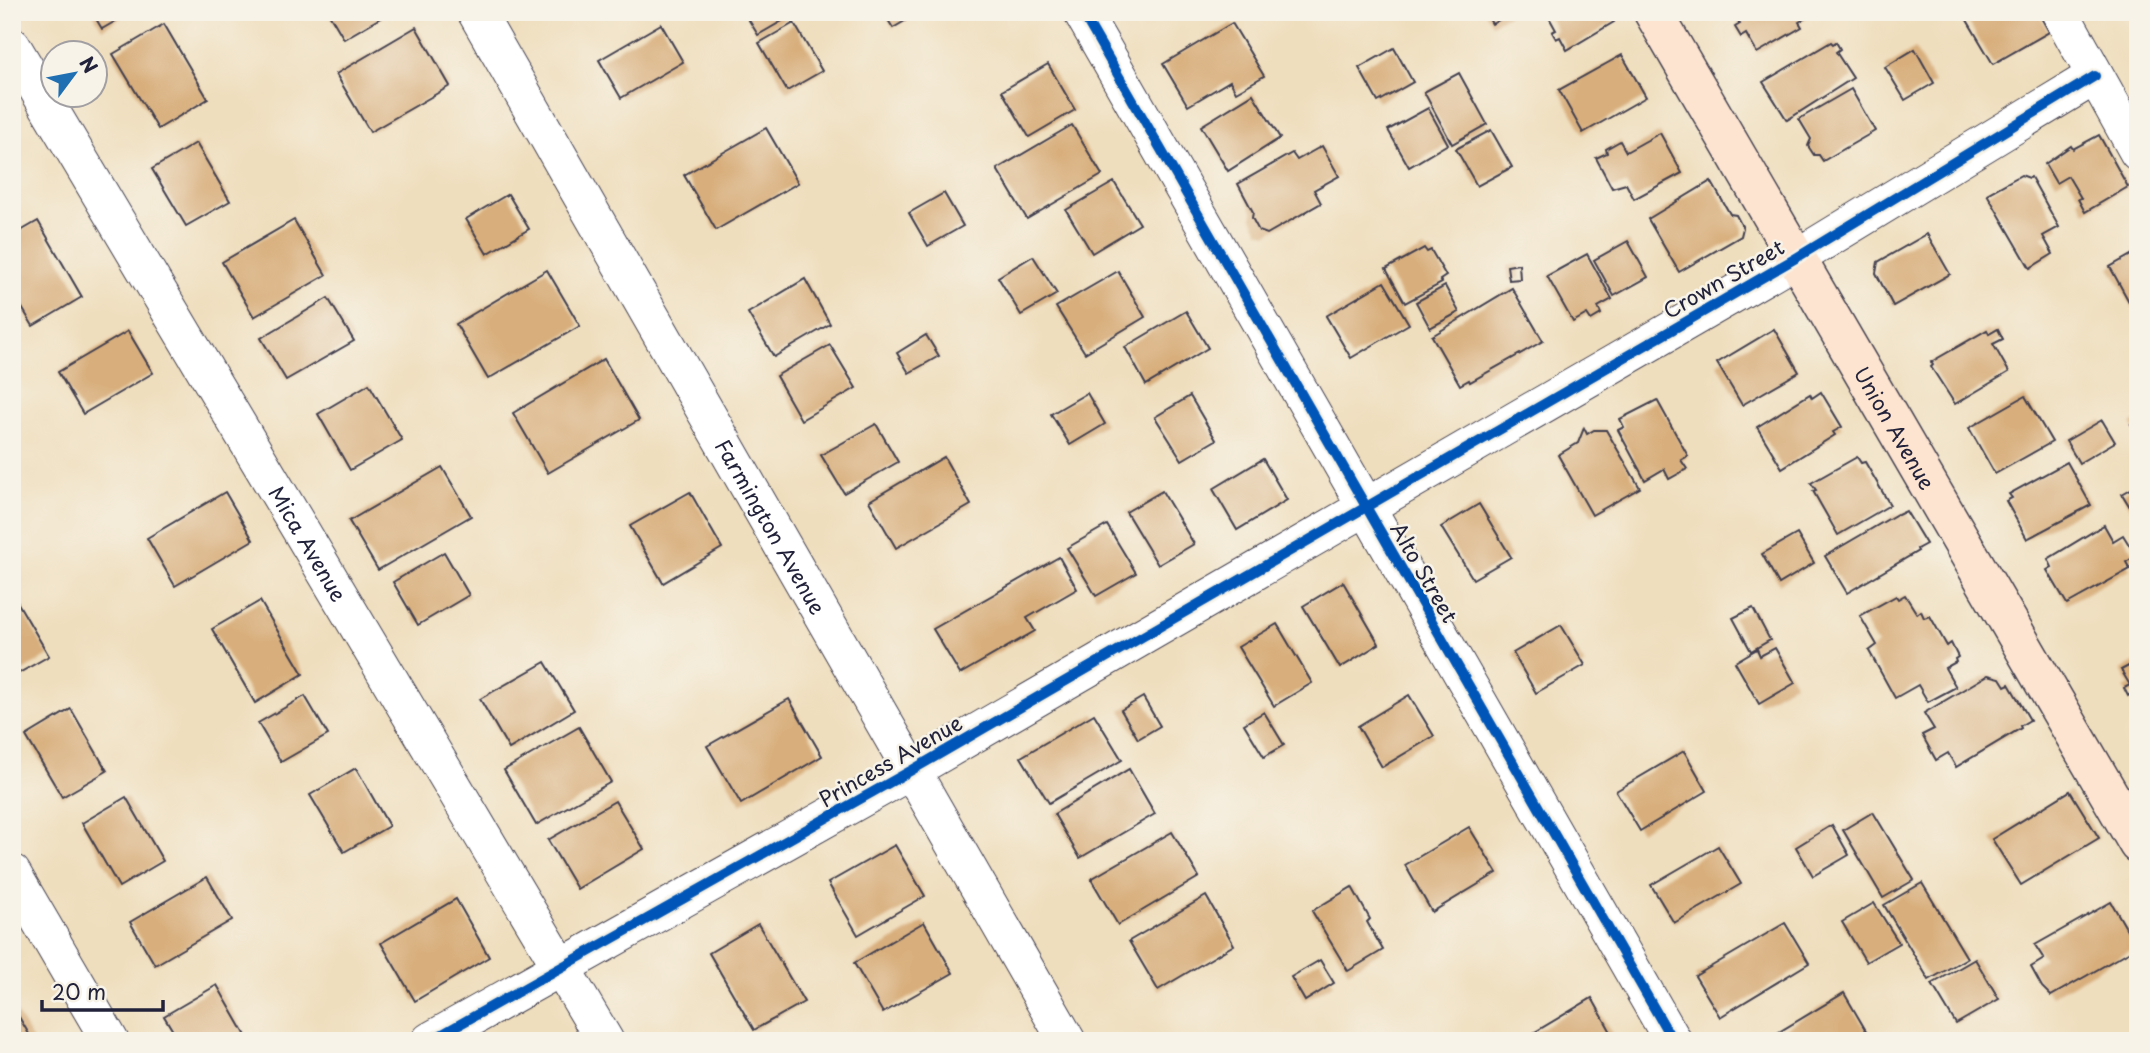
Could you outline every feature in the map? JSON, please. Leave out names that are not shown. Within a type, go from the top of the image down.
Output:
[{"type":"main road","name":"Union Avenue","points":[[1653,12],[2138,844]]},
{"type":"street","name":"Farmington Avenue","points":[[476,12],[1067,1041]]},
{"type":"street","name":"Alto Street","points":[[1082,12],[1673,1041]]},
{"type":"street","points":[[2060,12],[2138,152]]},
{"type":"street","name":"Mica Avenue","points":[[12,46],[604,1041]]},
{"type":"street","name":"Crown Street","points":[[1366,507],[1796,258],[2095,76]]},
{"type":"street","name":"Princess Avenue","points":[[430,1041],[912,770],[1366,507]]},
{"type":"street","points":[[12,873],[110,1041]]},
{"type":"building","points":[[92,12],[131,12],[102,29]]},
{"type":"building","points":[[328,12],[379,12],[382,17],[344,39]]},
{"type":"building","points":[[744,12],[787,12],[789,17],[758,35]]},
{"type":"building","points":[[883,12],[920,12],[893,28]]},
{"type":"building","points":[[1485,12],[1513,12],[1492,24]]},
{"type":"building","points":[[1546,12],[1608,12],[1614,22],[1567,50],[1560,37],[1556,39],[1552,32],[1556,30]]},
{"type":"building","points":[[1746,12],[1809,12],[1811,15],[1799,22],[1802,27],[1757,53],[1746,34],[1741,37],[1735,27],[1740,24],[1736,18]]},
{"type":"building","points":[[1981,12],[2038,12],[2049,32],[1993,64],[1967,20]]},
{"type":"building","points":[[794,23],[822,71],[787,91],[759,43]]},
{"type":"building","points":[[1232,23],[1264,76],[1236,92],[1230,81],[1188,106],[1163,64]]},
{"type":"building","points":[[164,24],[208,99],[158,129],[113,54]]},
{"type":"building","points":[[661,24],[683,62],[621,98],[599,60]]},
{"type":"building","points":[[416,27],[450,86],[370,132],[336,74]]},
{"type":"building","points":[[1831,42],[1836,42],[1840,49],[1836,52],[1853,78],[1787,120],[1763,82]]},
{"type":"building","points":[[1394,48],[1413,82],[1378,102],[1359,68]]},
{"type":"building","points":[[1915,49],[1934,83],[1905,100],[1885,67]]},
{"type":"building","points":[[1622,55],[1646,97],[1583,133],[1559,90]]},
{"type":"building","points":[[1048,64],[1075,110],[1029,137],[1002,91]]},
{"type":"building","points":[[1459,73],[1487,124],[1452,144],[1424,92]]},
{"type":"building","points":[[1851,89],[1875,131],[1823,161],[1819,155],[1814,155],[1808,146],[1811,139],[1799,119]]},
{"type":"building","points":[[1253,94],[1280,138],[1228,171],[1201,126]]},
{"type":"building","points":[[1428,108],[1448,144],[1409,167],[1388,130]]},
{"type":"building","points":[[1072,125],[1102,175],[1027,219],[997,169]]},
{"type":"building","points":[[766,128],[798,183],[716,230],[684,175]]},
{"type":"building","points":[[1491,130],[1512,167],[1477,186],[1456,149]]},
{"type":"building","points":[[1660,133],[1682,173],[1634,199],[1626,184],[1612,188],[1596,158],[1607,153],[1606,149],[1620,141],[1626,152]]},
{"type":"building","points":[[2099,135],[2128,187],[2085,212],[2078,199],[2081,198],[2068,176],[2056,183],[2045,164],[2071,146],[2073,149]]},
{"type":"building","points":[[196,143],[230,201],[186,226],[152,169]]},
{"type":"building","points":[[1322,146],[1339,176],[1314,190],[1321,203],[1267,234],[1259,231],[1252,218],[1253,212],[1238,184],[1292,153],[1297,160]]},
{"type":"building","points":[[2021,175],[2031,177],[2059,227],[2043,236],[2053,254],[2030,268],[1987,194]]},
{"type":"building","points":[[1711,181],[1730,214],[1736,215],[1743,228],[1741,236],[1679,272],[1648,219]]},
{"type":"building","points":[[1114,182],[1140,224],[1092,253],[1066,210]]},
{"type":"building","points":[[944,193],[963,226],[928,246],[909,213]]},
{"type":"building","points":[[508,194],[529,229],[487,254],[466,219]]},
{"type":"building","points":[[294,220],[326,275],[254,317],[222,262]]},
{"type":"building","points":[[38,221],[82,297],[33,326],[12,291],[12,236]]},
{"type":"building","points":[[1927,234],[1950,274],[1893,306],[1876,273],[1878,262]]},
{"type":"building","points":[[1628,241],[1648,277],[1614,296],[1594,260]]},
{"type":"building","points":[[1424,248],[1427,252],[1431,250],[1446,276],[1440,280],[1442,283],[1405,303],[1386,269]]},
{"type":"building","points":[[2138,251],[2138,306],[2133,309],[2110,267]]},
{"type":"building","points":[[1587,254],[1612,299],[1598,307],[1601,314],[1591,320],[1587,314],[1573,322],[1547,276]]},
{"type":"building","points":[[1033,256],[1057,294],[1021,315],[998,277]]},
{"type":"building","points":[[1519,264],[1520,279],[1509,280],[1507,266]]},
{"type":"building","points":[[547,270],[580,326],[488,379],[456,324]]},
{"type":"building","points":[[1118,271],[1145,317],[1085,353],[1056,307]]},
{"type":"building","points":[[805,279],[830,324],[774,357],[748,313]]},
{"type":"building","points":[[1384,282],[1409,324],[1351,358],[1326,316]]},
{"type":"building","points":[[1445,286],[1459,312],[1430,328],[1416,302]]},
{"type":"building","points":[[1512,288],[1543,341],[1460,385],[1432,336]]},
{"type":"building","points":[[328,298],[354,341],[286,380],[261,338]]},
{"type":"building","points":[[1186,311],[1208,348],[1146,385],[1125,347]]},
{"type":"building","points":[[1774,329],[1799,372],[1742,405],[1717,363]]},
{"type":"building","points":[[1998,329],[2003,339],[1993,344],[2009,372],[1955,404],[1931,367],[1931,362],[1987,330],[1989,334]]},
{"type":"building","points":[[128,331],[153,373],[83,414],[58,372]]},
{"type":"building","points":[[926,335],[939,356],[909,373],[897,353]]},
{"type":"building","points":[[830,345],[856,388],[801,420],[776,376]]},
{"type":"building","points":[[604,359],[639,420],[548,473],[513,413]]},
{"type":"building","points":[[369,384],[402,440],[350,470],[318,414]]},
{"type":"building","points":[[1821,392],[1842,427],[1833,432],[1835,435],[1782,468],[1757,427],[1810,394],[1812,398]]},
{"type":"building","points":[[1087,393],[1105,424],[1070,445],[1051,414]]},
{"type":"building","points":[[1190,396],[1216,440],[1182,460],[1155,417]]},
{"type":"building","points":[[2025,396],[2052,442],[1995,474],[1969,428]]},
{"type":"building","points":[[1657,400],[1688,456],[1681,460],[1687,469],[1669,479],[1664,469],[1645,480],[1618,430],[1624,427],[1620,419]]},
{"type":"building","points":[[2102,420],[2115,442],[2079,463],[2066,441]]},
{"type":"building","points":[[2138,420],[2138,435],[2131,424]]},
{"type":"building","points":[[876,424],[898,462],[844,493],[821,455]]},
{"type":"building","points":[[1584,428],[1587,434],[1594,430],[1606,430],[1640,488],[1592,515],[1558,455],[1578,443]]},
{"type":"building","points":[[944,457],[971,505],[896,548],[869,501]]},
{"type":"building","points":[[1857,457],[1861,463],[1865,462],[1890,505],[1838,535],[1811,483]]},
{"type":"building","points":[[1263,459],[1287,500],[1237,530],[1213,489]]},
{"type":"building","points":[[2067,462],[2091,505],[2027,539],[2006,501],[2012,498],[2009,494]]},
{"type":"building","points":[[442,467],[471,516],[378,570],[349,521]]},
{"type":"building","points":[[2138,485],[2138,520],[2122,494]]},
{"type":"building","points":[[1162,491],[1194,544],[1158,565],[1126,512]]},
{"type":"building","points":[[225,492],[253,540],[175,586],[147,538]]},
{"type":"building","points":[[690,492],[722,548],[663,583],[630,526]]},
{"type":"building","points":[[1479,504],[1511,557],[1473,579],[1441,527]]},
{"type":"building","points":[[1906,511],[1926,544],[1847,593],[1825,556]]},
{"type":"building","points":[[1107,525],[1136,573],[1096,596],[1067,548]]},
{"type":"building","points":[[2104,525],[2113,541],[2123,535],[2136,556],[2126,562],[2130,569],[2067,604],[2047,570],[2052,567],[2048,559]]},
{"type":"building","points":[[1797,534],[1814,563],[1779,584],[1762,554]]},
{"type":"building","points":[[444,552],[469,595],[418,625],[393,582]]},
{"type":"building","points":[[1059,557],[1077,589],[1027,618],[1035,631],[960,674],[933,629]]},
{"type":"building","points":[[1343,582],[1379,644],[1340,668],[1303,606]]},
{"type":"building","points":[[12,593],[49,656],[12,677]]},
{"type":"building","points":[[1905,595],[1917,614],[1921,611],[1924,618],[1930,616],[1947,646],[1951,643],[1958,657],[1956,662],[1945,668],[1956,687],[1928,702],[1918,685],[1895,698],[1869,651],[1877,645],[1860,616],[1896,596],[1898,599]]},
{"type":"building","points":[[260,601],[303,674],[255,703],[212,629]]},
{"type":"building","points":[[1753,608],[1770,640],[1751,651],[1733,618]]},
{"type":"building","points":[[1277,624],[1312,683],[1274,706],[1238,647]]},
{"type":"building","points":[[1561,625],[1585,665],[1536,693],[1513,653]]},
{"type":"building","points":[[1775,648],[1795,683],[1759,704],[1735,662],[1757,649],[1760,656]]},
{"type":"building","points":[[2138,661],[2138,700],[2133,692],[2128,696],[2124,688],[2130,685],[2121,670]]},
{"type":"building","points":[[545,662],[574,710],[509,749],[480,699]]},
{"type":"building","points":[[1988,675],[2000,678],[2005,686],[2009,684],[2030,720],[1956,767],[1948,753],[1936,760],[1922,735],[1934,729],[1924,713]]},
{"type":"building","points":[[1409,695],[1434,736],[1382,767],[1358,726]]},
{"type":"building","points":[[305,696],[328,735],[281,762],[258,723]]},
{"type":"building","points":[[1143,697],[1160,726],[1138,739],[1121,710]]},
{"type":"building","points":[[789,699],[822,756],[741,804],[707,746]]},
{"type":"building","points":[[71,709],[107,771],[62,797],[26,736]]},
{"type":"building","points":[[1264,712],[1284,745],[1264,757],[1244,724]]},
{"type":"building","points":[[1094,714],[1122,760],[1049,803],[1021,757]]},
{"type":"building","points":[[579,727],[611,782],[536,825],[504,770]]},
{"type":"building","points":[[1684,751],[1707,791],[1640,831],[1616,791]]},
{"type":"building","points":[[356,768],[389,826],[344,852],[310,795]]},
{"type":"building","points":[[1129,769],[1155,814],[1080,858],[1054,814]]},
{"type":"building","points":[[2070,791],[2099,838],[2021,885],[1992,839]]},
{"type":"building","points":[[126,797],[163,861],[119,887],[82,823]]},
{"type":"building","points":[[615,801],[644,849],[577,889],[548,840]]},
{"type":"building","points":[[1873,812],[1914,880],[1883,898],[1843,830]]},
{"type":"building","points":[[1832,825],[1849,855],[1813,876],[1796,847]]},
{"type":"building","points":[[1469,827],[1497,873],[1432,912],[1405,865]]},
{"type":"building","points":[[1172,832],[1199,877],[1118,925],[1091,879]]},
{"type":"building","points":[[895,845],[925,896],[858,935],[828,883]]},
{"type":"building","points":[[1718,846],[1741,884],[1674,923],[1651,885]]},
{"type":"building","points":[[207,877],[232,920],[155,965],[130,922]]},
{"type":"building","points":[[1922,883],[1967,958],[1929,980],[1884,905]]},
{"type":"building","points":[[1352,887],[1383,950],[1348,971],[1312,911]]},
{"type":"building","points":[[1206,896],[1234,945],[1158,990],[1129,941]]},
{"type":"building","points":[[456,899],[489,957],[415,1001],[381,943]]},
{"type":"building","points":[[2111,902],[2137,947],[2051,996],[2042,987],[2031,967],[2044,959],[2035,945]]},
{"type":"building","points":[[1874,903],[1899,943],[1866,962],[1842,922]]},
{"type":"building","points":[[924,922],[953,973],[883,1013],[854,963]]},
{"type":"building","points":[[1785,923],[1809,963],[1720,1017],[1695,976]]},
{"type":"building","points":[[758,924],[804,1002],[754,1030],[709,953]]},
{"type":"building","points":[[1975,959],[1999,999],[1956,1024],[1932,984]]},
{"type":"building","points":[[1320,960],[1334,983],[1305,1001],[1291,977]]},
{"type":"building","points":[[217,985],[249,1041],[179,1041],[164,1016]]},
{"type":"building","points":[[1844,993],[1872,1041],[1764,1041]]},
{"type":"building","points":[[1592,998],[1616,1041],[1520,1041]]},
{"type":"building","points":[[12,1005],[33,1041],[12,1041]]},
{"type":"cycle path","points":[[1082,12],[1673,1041]]},
{"type":"cycle path","points":[[430,1041],[912,770],[1796,258],[2095,76]]}]
